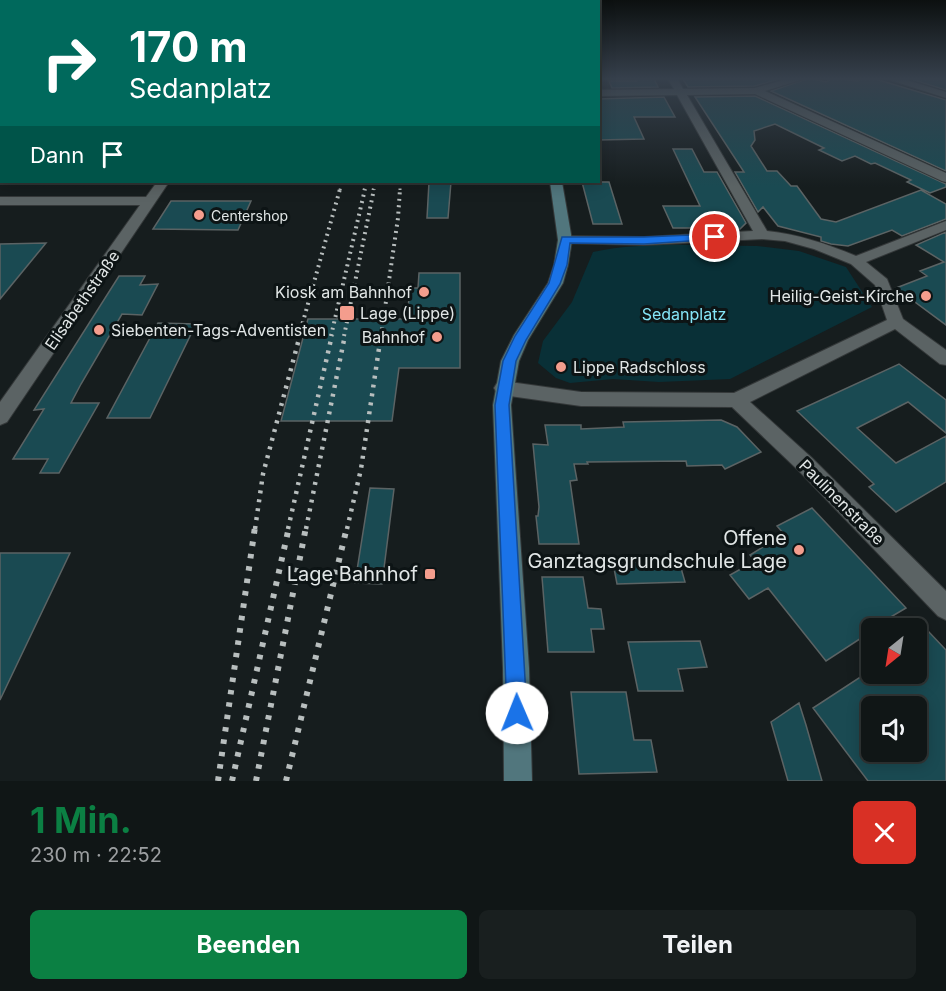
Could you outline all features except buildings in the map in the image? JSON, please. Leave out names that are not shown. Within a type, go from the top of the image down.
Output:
[{"type":"main road","points":[[518,781],[516,668],[503,439],[503,388],[510,361],[520,339],[555,284],[561,265],[566,240],[556,183]]},
{"type":"street","points":[[693,114],[762,235]]},
{"type":"street","points":[[808,114],[946,177]]},
{"type":"street","name":"Elisabethstraße","points":[[0,417],[162,183]]},
{"type":"street","points":[[0,201],[150,201]]},
{"type":"street","points":[[856,261],[946,225]]},
{"type":"street","points":[[566,240],[644,241],[762,235],[785,237],[819,246],[856,261],[882,283],[896,322],[946,359]]},
{"type":"street","points":[[503,388],[581,399],[736,400],[896,322]]},
{"type":"street","name":"Paulinenstraße","points":[[736,400],[805,464],[946,608]]},
{"type":"green space","name":"Sedanplatz","points":[[654,245],[757,246],[799,251],[846,267],[872,307],[730,379],[659,382],[613,379],[570,383],[556,378],[538,363],[543,341],[572,302],[593,252]]},
{"type":"railway","points":[[340,190],[342,183]]},
{"type":"railway","points":[[364,190],[366,183]]},
{"type":"railway","points":[[373,190],[375,183]]},
{"type":"railway","points":[[400,183],[400,189]]},
{"type":"railway","points":[[299,336],[340,189]]},
{"type":"railway","points":[[331,336],[365,189]]},
{"type":"railway","points":[[344,336],[374,189]]},
{"type":"railway","points":[[381,336],[400,189]]},
{"type":"railway","points":[[255,529],[263,474],[300,335]]},
{"type":"railway","points":[[288,529],[332,335]]},
{"type":"railway","points":[[306,529],[345,335]]},
{"type":"railway","points":[[347,529],[361,469],[381,335]]},
{"type":"railway","points":[[218,781],[255,527]]},
{"type":"railway","points":[[232,781],[289,527]]},
{"type":"railway","points":[[256,781],[306,527]]},
{"type":"railway","points":[[286,781],[347,527]]},
{"type":"place","name":"Centershop","points":[[199,215]]},
{"type":"place","name":"Kiosk am Bahnhof","points":[[424,292]]},
{"type":"place","name":"Heilig-Geist-Kirche","points":[[926,296]]},
{"type":"place","name":"Lage (Lippe)","points":[[347,313]]},
{"type":"place","name":"Siebenten-Tags-Adventisten","points":[[99,330]]},
{"type":"place","name":"Bahnhof","points":[[437,337]]},
{"type":"place","name":"Lippe Radschloss","points":[[561,367]]},
{"type":"place","name":"Offene Ganztagsgrundschule Lage","points":[[799,550]]},
{"type":"place","name":"Lage Bahnhof","points":[[430,574]]},
{"type":"route","points":[[517,713],[502,405],[503,388],[510,361],[520,339],[555,284],[566,240],[644,241],[715,237]]}]
